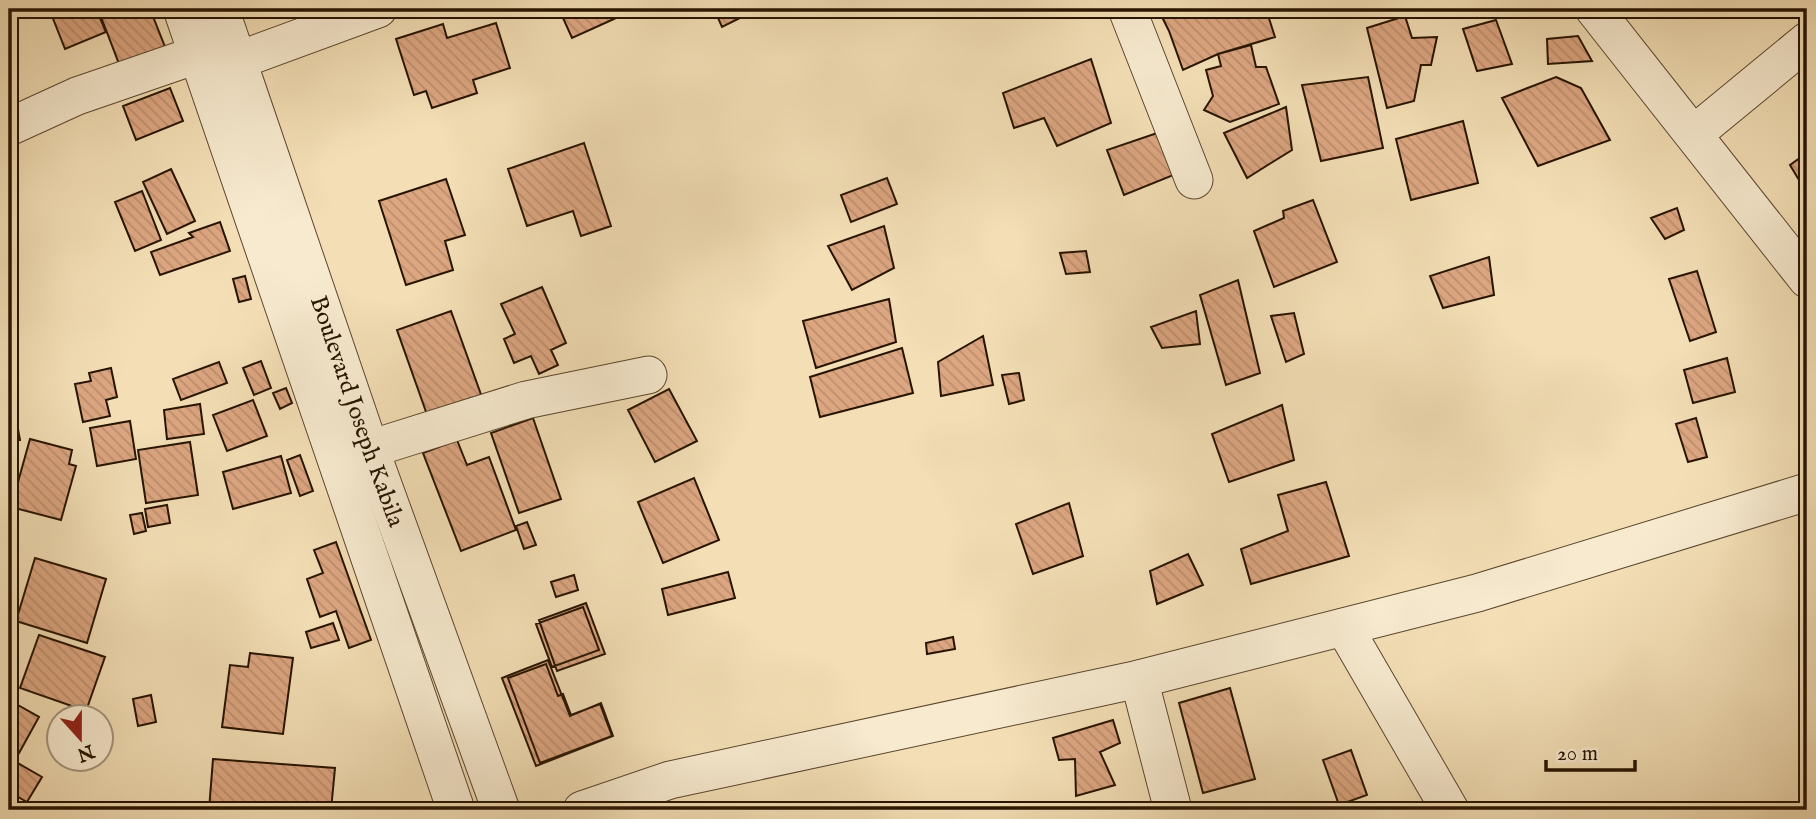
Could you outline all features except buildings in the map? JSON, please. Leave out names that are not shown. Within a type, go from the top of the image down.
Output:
[{"type":"street","name":"Boulevard Joseph Kabila","points":[[182,9],[456,810]]},
{"type":"street","name":"Boulevard Joseph Kabila","points":[[220,9],[370,449],[500,810]]},
{"type":"street","points":[[9,127],[77,96],[199,54],[239,60],[378,9]]},
{"type":"street","points":[[1128,9],[1194,180]]},
{"type":"street","points":[[1594,9],[1807,279]]},
{"type":"street","points":[[1694,134],[1807,41]]},
{"type":"street","points":[[370,449],[526,400],[649,375]]},
{"type":"street","points":[[582,810],[670,780],[1139,679],[1477,593],[1807,492]]},
{"type":"street","points":[[1344,626],[1450,810]]},
{"type":"street","points":[[1139,679],[1174,810]]}]
